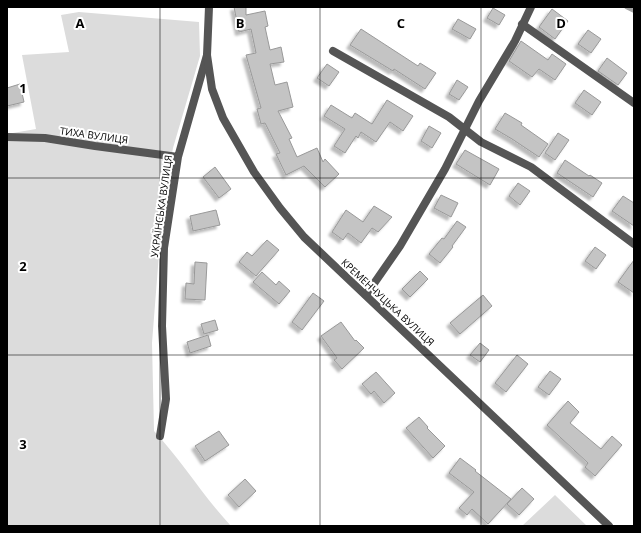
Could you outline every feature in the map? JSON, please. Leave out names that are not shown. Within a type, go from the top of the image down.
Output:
[{"type":"street","name":"УКРАЇНСЬКА ВУЛИЦЯ","points":[[160,436],[166,399],[162,326],[164,248],[178,157],[207,55],[209,7]]},
{"type":"street","points":[[366,295],[400,246],[446,169],[478,101],[515,41],[530,7]]},
{"type":"street","points":[[522,24],[634,103]]},
{"type":"street","points":[[333,51],[449,117],[481,142],[531,167],[634,244]]},
{"type":"street","name":"КРЕМЕНЧУЦЬКА ВУЛИЦЯ","points":[[207,55],[212,89],[220,111],[254,172],[280,208],[304,237],[610,526]]},
{"type":"street","name":"ТИХА ВУЛИЦЯ","points":[[7,137],[45,138],[178,157]]},
{"type":"shaded area","points":[[79,12],[199,22],[200,56],[173,148],[163,203],[152,343],[154,431],[231,526],[7,526],[7,134],[36,129],[22,55],[69,52],[61,15]]},
{"type":"shaded area","points":[[555,495],[587,526],[522,526]]},
{"type":"building","points":[[234,7],[246,7],[246,15],[265,11],[268,26],[265,27],[270,50],[281,47],[284,62],[270,64],[275,85],[287,82],[293,107],[278,111],[292,138],[289,139],[297,157],[317,148],[323,162],[325,159],[339,174],[325,187],[304,166],[286,175],[276,154],[280,153],[265,123],[261,124],[257,109],[261,108],[246,55],[256,53],[251,29],[239,32]]},
{"type":"building","points":[[493,8],[505,15],[499,25],[487,18]]},
{"type":"building","points":[[552,9],[568,21],[555,39],[539,27]]},
{"type":"building","points":[[458,19],[476,29],[470,39],[452,29]]},
{"type":"building","points":[[361,29],[418,66],[420,63],[436,73],[425,89],[394,69],[393,71],[350,45]]},
{"type":"building","points":[[588,30],[601,39],[591,53],[578,44]]},
{"type":"building","points":[[521,41],[548,60],[552,54],[566,64],[555,80],[539,69],[532,77],[509,61]]},
{"type":"building","points":[[607,58],[627,73],[618,85],[598,71]]},
{"type":"building","points":[[327,64],[339,72],[329,86],[317,78]]},
{"type":"building","points":[[457,80],[468,87],[459,100],[449,94]]},
{"type":"building","points":[[20,84],[24,102],[7,106],[7,88]]},
{"type":"building","points":[[584,90],[601,102],[592,115],[575,103]]},
{"type":"building","points":[[387,100],[413,116],[403,131],[390,122],[376,142],[361,132],[358,138],[356,136],[345,153],[334,146],[345,129],[324,116],[331,105],[352,118],[355,113],[372,124]]},
{"type":"building","points":[[505,113],[522,123],[521,125],[548,144],[539,157],[495,129]]},
{"type":"building","points":[[429,126],[441,133],[432,148],[421,141]]},
{"type":"building","points":[[558,133],[569,140],[555,160],[545,153]]},
{"type":"building","points":[[465,150],[499,169],[490,185],[456,164]]},
{"type":"building","points":[[565,160],[602,183],[593,197],[557,173]]},
{"type":"building","points":[[215,167],[231,189],[219,198],[203,177]]},
{"type":"building","points":[[518,183],[530,191],[520,205],[509,196]]},
{"type":"building","points":[[441,195],[458,203],[451,217],[434,208]]},
{"type":"building","points":[[623,196],[634,203],[634,226],[612,211]]},
{"type":"building","points":[[374,206],[392,217],[378,232],[372,228],[361,243],[348,233],[343,240],[332,232],[346,210],[363,222]]},
{"type":"building","points":[[216,210],[220,225],[193,231],[190,216]]},
{"type":"building","points":[[457,221],[466,227],[440,263],[429,254],[442,238],[444,239]]},
{"type":"building","points":[[267,240],[279,250],[256,276],[239,262],[247,252],[252,256]]},
{"type":"building","points":[[595,247],[606,255],[596,269],[585,261]]},
{"type":"building","points":[[634,260],[634,293],[618,282]]},
{"type":"building","points":[[195,262],[207,263],[205,300],[185,299],[186,283],[194,284]]},
{"type":"building","points":[[420,271],[428,279],[410,297],[402,289]]},
{"type":"building","points":[[262,272],[276,285],[279,281],[290,291],[279,304],[253,282]]},
{"type":"building","points":[[313,293],[324,301],[302,330],[292,322]]},
{"type":"building","points":[[483,295],[492,306],[460,334],[450,323]]},
{"type":"building","points":[[215,320],[218,330],[204,334],[201,324]]},
{"type":"building","points":[[341,322],[355,341],[356,340],[364,348],[342,369],[334,360],[337,358],[321,336]]},
{"type":"building","points":[[208,335],[211,346],[190,353],[187,342]]},
{"type":"building","points":[[480,343],[489,350],[480,362],[470,355]]},
{"type":"building","points":[[517,355],[528,364],[506,392],[495,383]]},
{"type":"building","points":[[550,371],[561,379],[549,395],[538,387]]},
{"type":"building","points":[[376,372],[395,393],[384,403],[374,391],[371,394],[362,384]]},
{"type":"building","points":[[568,401],[579,412],[570,423],[601,449],[612,436],[622,445],[595,476],[585,467],[588,463],[547,425]]},
{"type":"building","points":[[419,417],[428,427],[427,428],[445,446],[433,458],[406,428]]},
{"type":"building","points":[[219,431],[229,445],[205,461],[195,446]]},
{"type":"building","points":[[460,458],[511,499],[488,524],[472,509],[467,515],[459,508],[474,492],[449,473]]},
{"type":"building","points":[[245,479],[256,491],[239,507],[228,495]]},
{"type":"building","points":[[522,488],[534,499],[519,515],[507,504]]},
{"type":"waterway","points":[[626,7],[634,11]]}]
